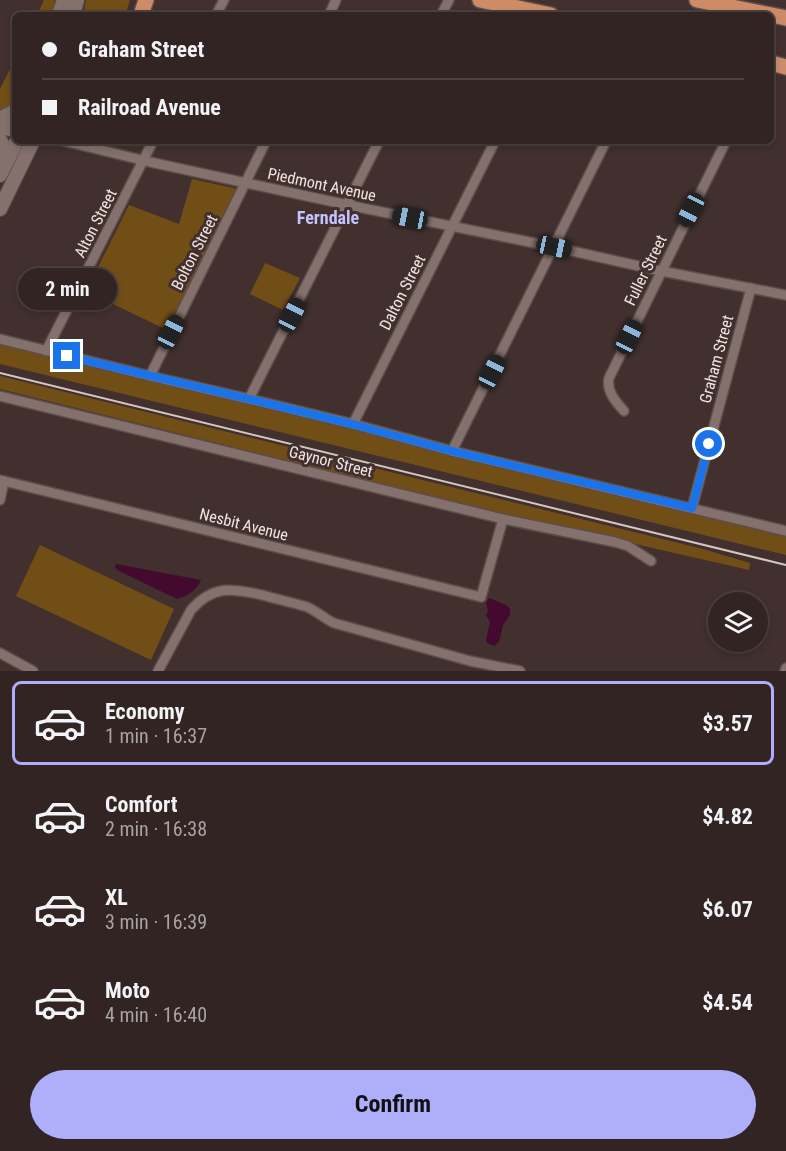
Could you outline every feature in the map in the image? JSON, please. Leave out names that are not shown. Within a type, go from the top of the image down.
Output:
[{"type":"main road","points":[[480,0],[519,4]]},
{"type":"main road","points":[[498,0],[544,12]]},
{"type":"main road","points":[[697,0],[752,12]]},
{"type":"main road","points":[[0,140],[6,151],[3,170]]},
{"type":"main road","points":[[3,170],[16,144]]},
{"type":"main road","points":[[0,209],[32,144]]},
{"type":"street","name":"Piedmont Avenue","points":[[77,144],[348,205],[786,295]]},
{"type":"street","name":"Alton Street","points":[[46,351],[152,144]]},
{"type":"street","name":"Bolton Street","points":[[150,376],[266,144]]},
{"type":"street","points":[[249,399],[378,144]]},
{"type":"street","name":"Dalton Street","points":[[352,424],[493,144]]},
{"type":"street","points":[[452,451],[605,144]]},
{"type":"street","name":"Fuller Street","points":[[624,411],[613,398],[608,383],[609,378],[724,144]]},
{"type":"street","name":"Graham Street","points":[[692,508],[751,288]]},
{"type":"street","points":[[0,339],[786,531]]},
{"type":"street","name":"Gaynor Street","points":[[0,396],[503,519],[615,542],[628,546],[651,561]]},
{"type":"street","points":[[0,500],[2,481]]},
{"type":"street","name":"Nesbit Avenue","points":[[2,481],[481,597],[503,519]]},
{"type":"street","points":[[158,671],[195,605],[211,594],[238,590],[310,608],[334,623],[470,661],[519,671]]},
{"type":"street","points":[[0,653],[33,671]]},
{"type":"shaded area","points":[[44,0],[59,0],[56,12],[38,12]]},
{"type":"shaded area","points":[[86,0],[130,0],[126,12],[84,12]]},
{"type":"shaded area","points":[[12,65],[12,106],[0,112],[0,89]]},
{"type":"shaded area","points":[[192,179],[238,189],[171,332],[84,290],[90,283],[129,205],[179,224]]},
{"type":"shaded area","points":[[265,263],[300,278],[283,310],[250,294]]},
{"type":"shaded area","points":[[0,344],[786,535],[786,555],[0,364]]},
{"type":"shaded area","points":[[0,376],[703,549],[750,563],[749,570],[486,510],[0,389]]},
{"type":"shaded area","points":[[40,545],[174,609],[151,660],[16,596]]},
{"type":"shaded area","points":[[116,564],[201,580],[191,592],[177,599],[117,570]]},
{"type":"shaded area","points":[[489,598],[510,609],[510,615],[503,625],[499,642],[494,646],[486,640],[490,622],[486,615],[488,611],[486,603]]},
{"type":"railway","points":[[0,373],[786,565]]},
{"type":"district","name":"Ferndale","points":[[328,218]]},
{"type":"route","points":[[67,356],[692,508],[709,444]]}]
